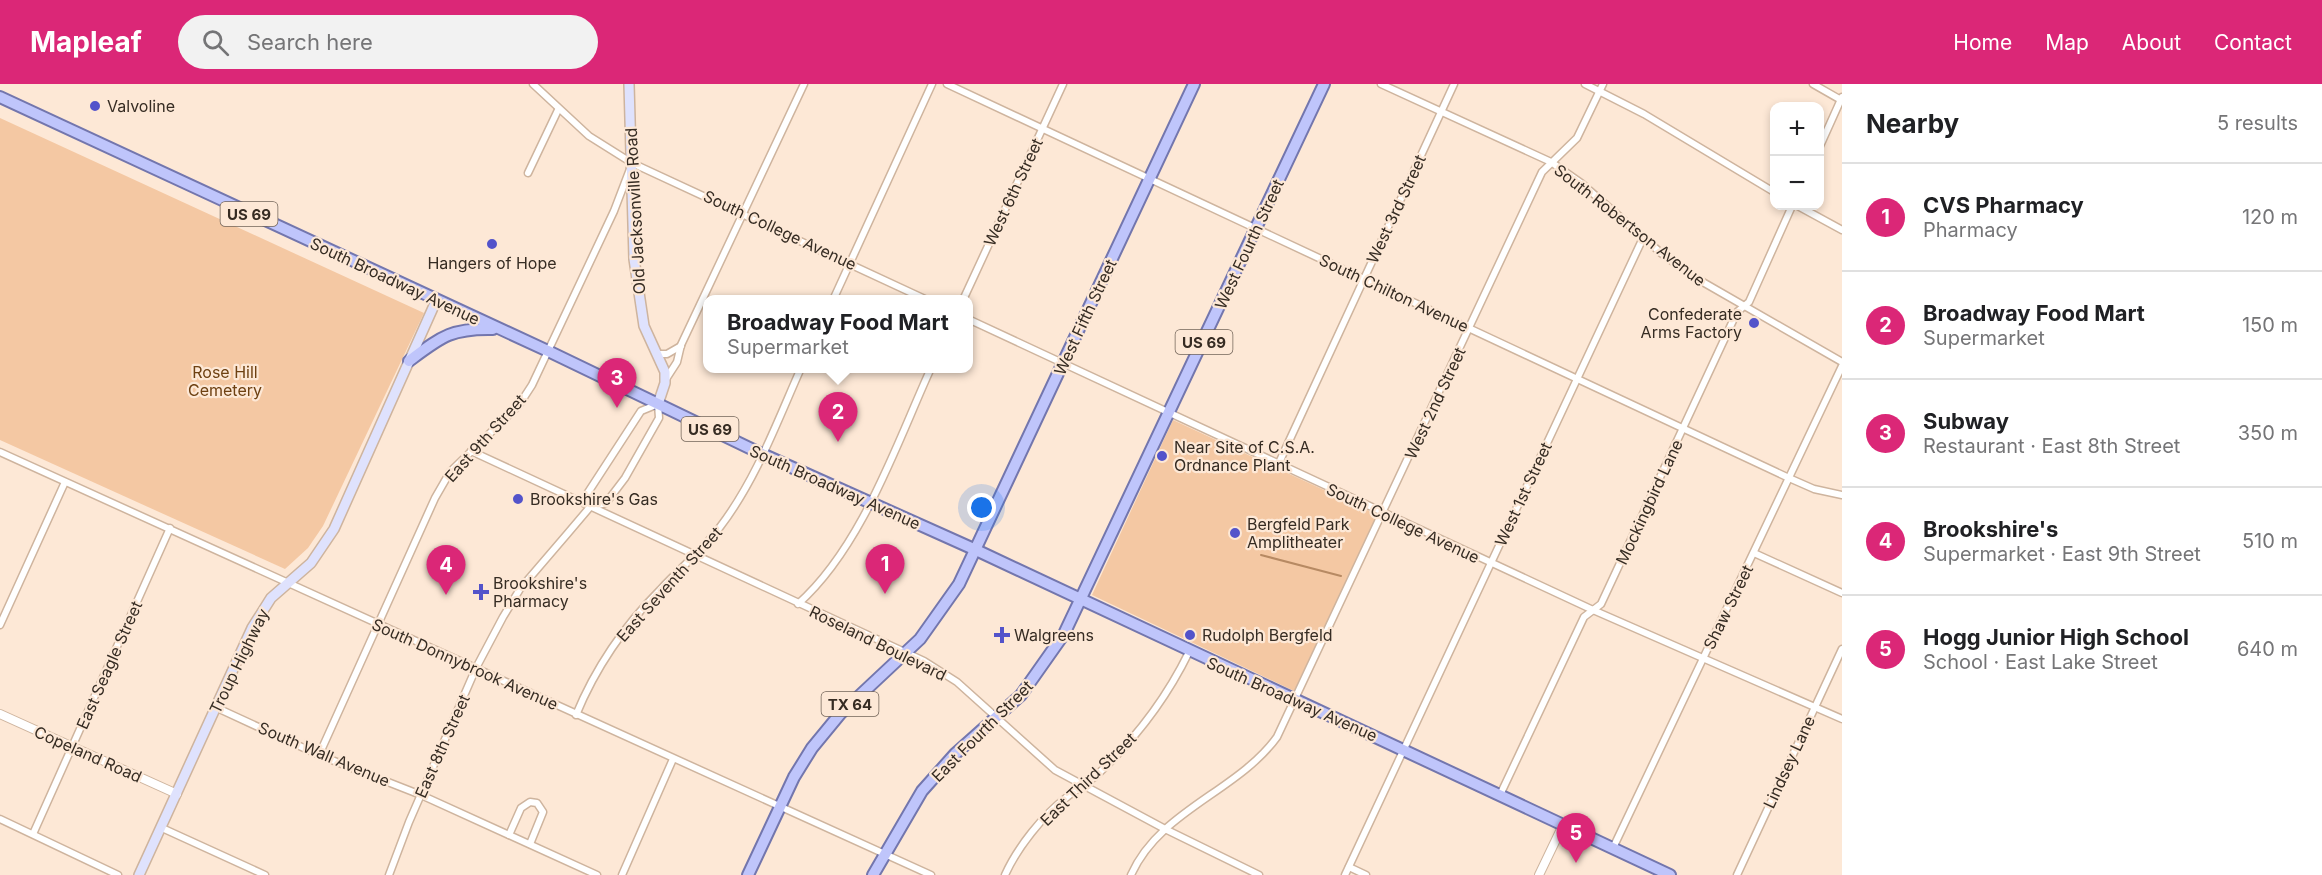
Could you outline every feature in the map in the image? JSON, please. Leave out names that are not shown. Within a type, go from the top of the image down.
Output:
[{"type":"main road","name":"Old Jacksonville Road","points":[[629,84],[638,292],[644,326],[666,379]]},
{"type":"main road","name":"West Fifth Street","points":[[976,550],[1194,84]]},
{"type":"main road","name":"West Fourth Street","points":[[1082,600],[1324,84]]},
{"type":"main road","name":"South Broadway Avenue","points":[[0,97],[548,351],[762,454],[976,550],[1189,652],[1403,749],[1670,875]]},
{"type":"main road","name":"Troup Highway","points":[[139,875],[215,707],[262,611],[287,583],[311,563],[334,528],[436,301]]},
{"type":"main road","points":[[409,361],[440,338],[458,330],[499,329]]},
{"type":"main road","points":[[658,404],[666,379]]},
{"type":"main road","name":"TX 64","points":[[748,875],[799,769],[824,732],[854,700],[907,653],[949,601],[976,550]]},
{"type":"main road","name":"East Fourth Street","points":[[875,875],[915,802],[930,781],[955,754],[1021,695],[1043,668],[1082,600]]},
{"type":"street","name":"South College Avenue","points":[[533,84],[558,110],[589,136],[632,163],[742,212],[917,295]]},
{"type":"street","points":[[704,295],[804,84]]},
{"type":"street","points":[[835,295],[932,84]]},
{"type":"street","name":"South Chilton Avenue","points":[[947,84],[1789,478],[1815,489],[1842,495]]},
{"type":"street","name":"West 6th Street","points":[[965,295],[1063,84]]},
{"type":"street","name":"South Robertson Avenue","points":[[1381,84],[1551,162],[1581,183],[1643,238],[1694,277],[1842,362]]},
{"type":"street","name":"West 3rd Street","points":[[1278,465],[1454,84]]},
{"type":"street","points":[[1585,84],[1601,87],[1770,190]]},
{"type":"street","points":[[1814,84],[1841,99],[1824,137]]},
{"type":"street","name":"West 2nd Street","points":[[1131,875],[1143,854],[1165,829],[1254,764],[1277,736],[1384,514],[1542,172],[1576,138],[1601,87]]},
{"type":"street","points":[[528,173],[558,110]]},
{"type":"street","name":"East 9th Street","points":[[319,755],[435,498],[450,472],[519,405],[548,351],[614,211],[632,163]]},
{"type":"street","points":[[614,211],[623,202],[633,201]]},
{"type":"street","name":"Mockingbird Lane","points":[[1500,795],[1584,617],[1601,604],[1737,312],[1749,302],[1790,210]]},
{"type":"street","points":[[1805,210],[1842,230]]},
{"type":"street","name":"West 1st Street","points":[[1345,875],[1643,238]]},
{"type":"street","points":[[666,379],[677,362],[681,345],[703,297]]},
{"type":"street","name":"South College Avenue","points":[[973,321],[1593,610],[1842,719]]},
{"type":"street","points":[[656,354],[673,352],[681,345]]},
{"type":"street","name":"Shaw Street","points":[[1613,848],[1842,366]]},
{"type":"street","name":"East Seventh Street","points":[[576,715],[597,673],[630,624],[660,590],[697,556],[730,513],[762,454],[799,373]]},
{"type":"street","points":[[798,604],[813,590],[838,557],[869,503],[929,373]]},
{"type":"street","name":"East 8th Street","points":[[389,875],[476,668],[520,589],[590,507],[606,503],[625,478],[659,418],[658,404],[641,411],[587,494],[590,507]]},
{"type":"street","name":"Roseland Boulevard","points":[[471,451],[907,653],[957,682],[1055,770],[1165,829],[1258,875]]},
{"type":"street","name":"South Donnybrook Avenue","points":[[0,452],[779,807],[884,858],[931,875]]},
{"type":"street","points":[[0,625],[65,482]]},
{"type":"street","name":"East Seagle Street","points":[[33,834],[170,528]]},
{"type":"street","points":[[1754,553],[1842,593]]},
{"type":"street","name":"Lindsey Lane","points":[[1737,875],[1842,649]]},
{"type":"street","name":"East Third Street","points":[[1005,875],[1024,844],[1048,816],[1066,797],[1084,786],[1113,760],[1148,719],[1175,680],[1189,652]]},
{"type":"street","name":"South Wall Avenue","points":[[215,707],[319,755],[421,795],[597,875]]},
{"type":"street","name":"Copeland Road","points":[[0,714],[177,794]]},
{"type":"street","points":[[621,875],[673,759]]},
{"type":"street","points":[[509,835],[521,808],[530,802],[537,803],[543,812],[530,844]]},
{"type":"street","points":[[0,819],[118,875]]},
{"type":"street","points":[[1539,875],[1563,825]]},
{"type":"street","points":[[162,828],[265,875]]},
{"type":"street","points":[[1349,867],[1366,875]]},
{"type":"green space","name":"Rose Hill Cemetery","points":[[0,118],[424,313],[323,526],[308,548],[285,569],[0,440]]},
{"type":"green space","points":[[1173,420],[1378,515],[1294,691],[1092,595]]},
{"type":"waterway","points":[[1261,555],[1341,576]]},
{"type":"place","name":"Valvoline","points":[[95,106]]},
{"type":"place","name":"Hangers of Hope","points":[[492,244]]},
{"type":"place","name":"Confederate Arms Factory","points":[[1754,323]]},
{"type":"place","name":"Subway","points":[[617,408]]},
{"type":"place","name":"Broadway Food Mart","points":[[838,442]]},
{"type":"place","name":"Near Site of C.S.A. Ordnance Plant","points":[[1162,456]]},
{"type":"place","name":"Brookshire's Gas","points":[[518,499]]},
{"type":"place","name":"Bergfeld Park Amplitheater","points":[[1235,533]]},
{"type":"place","name":"Brookshire's Pharmacy","points":[[481,592]]},
{"type":"place","name":"CVS Pharmacy","points":[[885,594]]},
{"type":"place","name":"Brookshire's","points":[[446,595]]},
{"type":"place","name":"Walgreens","points":[[1002,635]]},
{"type":"place","name":"Rudolph Bergfeld","points":[[1190,635]]},
{"type":"place","name":"Hogg Junior High School","points":[[1576,863]]}]
